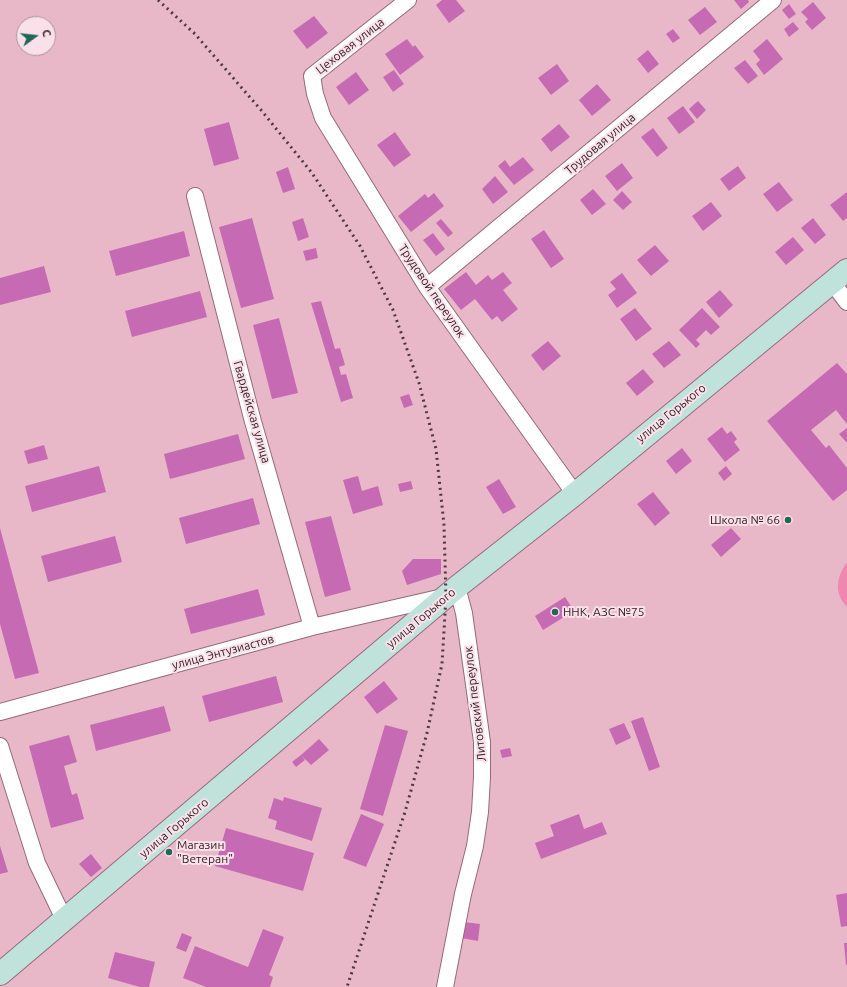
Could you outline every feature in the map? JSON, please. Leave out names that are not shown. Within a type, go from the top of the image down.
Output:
[{"type":"main road","name":"улица Горького","points":[[0,974],[65,921],[452,592],[575,494],[840,276]]},
{"type":"street","name":"Цеховая улица","points":[[312,76],[408,0]]},
{"type":"street","name":"Трудовая улица","points":[[427,287],[773,0]]},
{"type":"street","name":"Трудовой переулок","points":[[312,76],[315,94],[323,118],[427,287],[575,494]]},
{"type":"street","name":"Гвардейская улица","points":[[195,196],[252,418],[312,628]]},
{"type":"street","points":[[840,276],[847,302]]},
{"type":"street","name":"улица Энтузиастов","points":[[0,712],[452,592]]},
{"type":"street","name":"Литовский переулок","points":[[445,987],[463,894],[475,846],[480,812],[482,777],[482,742],[464,613],[452,592]]},
{"type":"street","points":[[0,746],[37,863],[65,921]]},
{"type":"shaded area","points":[[847,562],[847,607],[840,596],[838,584],[841,573]]},
{"type":"building","points":[[442,0],[456,0],[465,11],[449,23],[436,5]]},
{"type":"building","points":[[734,0],[748,0],[749,2],[741,9]]},
{"type":"building","points":[[813,2],[826,18],[812,30],[805,22],[808,19],[801,12]]},
{"type":"building","points":[[789,4],[796,14],[789,19],[782,10]]},
{"type":"building","points":[[705,7],[717,22],[700,35],[688,20]]},
{"type":"building","points":[[314,16],[328,33],[307,49],[293,31]]},
{"type":"building","points":[[793,22],[799,29],[789,37],[784,29]]},
{"type":"building","points":[[673,29],[680,38],[673,43],[666,34]]},
{"type":"building","points":[[407,39],[413,47],[415,45],[424,57],[400,75],[385,54]]},
{"type":"building","points":[[767,39],[783,59],[764,75],[756,64],[760,60],[753,51]]},
{"type":"building","points":[[648,50],[659,64],[648,73],[637,59]]},
{"type":"building","points":[[745,60],[758,76],[748,84],[734,68]]},
{"type":"building","points":[[557,64],[569,81],[551,95],[538,78]]},
{"type":"building","points":[[394,70],[404,84],[393,92],[383,77]]},
{"type":"building","points":[[356,72],[369,90],[349,105],[336,87]]},
{"type":"building","points":[[597,84],[611,100],[592,116],[579,100]]},
{"type":"building","points":[[698,101],[706,110],[697,119],[689,109]]},
{"type":"building","points":[[683,106],[695,122],[679,134],[667,118]]},
{"type":"building","points":[[229,122],[239,159],[214,166],[204,129]]},
{"type":"building","points":[[559,124],[570,137],[551,152],[541,139]]},
{"type":"building","points":[[653,128],[668,148],[657,157],[641,137]]},
{"type":"building","points":[[395,132],[411,155],[394,167],[377,145]]},
{"type":"building","points":[[523,157],[534,170],[514,185],[498,166],[505,160],[510,167]]},
{"type":"building","points":[[622,163],[633,178],[617,191],[605,176]]},
{"type":"building","points":[[738,166],[746,178],[729,191],[720,179]]},
{"type":"building","points":[[288,167],[295,189],[283,193],[276,172]]},
{"type":"building","points":[[495,176],[508,192],[493,204],[482,189]]},
{"type":"building","points":[[779,182],[793,200],[777,212],[763,194]]},
{"type":"building","points":[[593,189],[606,204],[592,215],[580,200]]},
{"type":"building","points":[[622,191],[632,202],[623,210],[613,200]]},
{"type":"building","points":[[847,192],[847,218],[843,221],[830,205]]},
{"type":"building","points":[[434,193],[444,206],[411,232],[398,216],[425,194],[428,198]]},
{"type":"building","points":[[711,202],[722,216],[703,231],[692,216]]},
{"type":"building","points":[[252,218],[274,299],[241,308],[219,227]]},
{"type":"building","points":[[303,218],[309,237],[298,241],[292,222]]},
{"type":"building","points":[[813,218],[826,235],[815,244],[801,228]]},
{"type":"building","points":[[441,219],[453,233],[448,237],[436,223]]},
{"type":"building","points":[[544,230],[564,259],[551,268],[531,239]]},
{"type":"building","points":[[184,231],[190,256],[116,276],[109,251]]},
{"type":"building","points":[[433,233],[445,249],[436,256],[423,240]]},
{"type":"building","points":[[793,237],[804,250],[786,265],[775,252]]},
{"type":"building","points":[[655,245],[669,261],[651,276],[637,260]]},
{"type":"building","points":[[316,248],[318,258],[306,261],[303,251]]},
{"type":"building","points":[[44,266],[51,292],[0,305],[0,278]]},
{"type":"building","points":[[466,272],[476,285],[488,275],[492,280],[503,272],[512,283],[503,290],[518,309],[502,322],[497,316],[492,320],[475,299],[461,310],[444,289]]},
{"type":"building","points":[[622,273],[637,293],[617,308],[608,295],[616,289],[610,282]]},
{"type":"building","points":[[720,290],[733,305],[719,318],[706,302]]},
{"type":"building","points":[[200,291],[207,317],[132,337],[125,311]]},
{"type":"building","points":[[321,301],[335,349],[340,348],[345,365],[339,367],[341,375],[346,374],[353,398],[341,402],[311,303]]},
{"type":"building","points":[[635,308],[652,329],[636,341],[620,319]]},
{"type":"building","points":[[702,308],[720,327],[711,335],[706,330],[696,340],[700,344],[696,348],[679,330]]},
{"type":"building","points":[[279,318],[298,393],[272,399],[253,325]]},
{"type":"building","points":[[548,341],[561,356],[543,371],[531,355]]},
{"type":"building","points":[[669,341],[681,355],[664,368],[652,354]]},
{"type":"building","points":[[837,363],[847,374],[847,424],[836,410],[811,430],[826,448],[829,445],[847,468],[847,490],[833,501],[767,421]]},
{"type":"building","points":[[643,369],[654,382],[637,396],[626,383]]},
{"type":"building","points":[[409,394],[413,405],[404,408],[400,397]]},
{"type":"building","points":[[722,427],[727,434],[731,431],[737,439],[734,442],[740,450],[725,462],[707,439]]},
{"type":"building","points":[[847,428],[847,443],[839,434]]},
{"type":"building","points":[[238,434],[245,459],[170,479],[164,454]]},
{"type":"building","points":[[44,445],[48,459],[28,464],[24,451]]},
{"type":"building","points":[[682,448],[692,461],[676,474],[666,461]]},
{"type":"building","points":[[99,466],[106,492],[32,512],[25,486]]},
{"type":"building","points":[[726,466],[732,474],[724,481],[718,473]]},
{"type":"building","points":[[358,476],[362,491],[378,486],[383,505],[353,514],[343,480]]},
{"type":"building","points":[[499,479],[516,507],[503,514],[486,487]]},
{"type":"building","points":[[411,481],[413,489],[400,492],[398,484]]},
{"type":"building","points":[[653,492],[670,513],[655,526],[637,504]]},
{"type":"building","points":[[253,498],[260,524],[186,544],[179,518]]},
{"type":"building","points":[[331,516],[351,590],[325,597],[305,522]]},
{"type":"building","points":[[0,528],[39,673],[15,679],[0,624]]},
{"type":"building","points":[[731,528],[741,539],[721,557],[711,545]]},
{"type":"building","points":[[115,536],[122,562],[48,582],[41,556]]},
{"type":"building","points":[[413,559],[441,559],[441,574],[407,585],[402,571]]},
{"type":"building","points":[[258,589],[265,615],[191,634],[184,609]]},
{"type":"building","points":[[565,597],[574,611],[543,630],[535,616]]},
{"type":"building","points":[[276,676],[283,702],[209,722],[202,696]]},
{"type":"building","points":[[384,681],[398,699],[377,714],[364,697]]},
{"type":"building","points":[[164,706],[171,731],[96,751],[90,725]]},
{"type":"building","points":[[643,717],[660,767],[649,771],[631,721]]},
{"type":"building","points":[[624,723],[631,738],[616,745],[609,729]]},
{"type":"building","points":[[385,725],[408,731],[383,816],[360,809]]},
{"type":"building","points":[[69,735],[77,762],[64,766],[72,795],[77,793],[84,819],[51,828],[29,746]]},
{"type":"building","points":[[319,739],[329,750],[311,765],[301,755]]},
{"type":"building","points":[[510,748],[512,756],[502,758],[500,750]]},
{"type":"building","points":[[301,755],[305,760],[296,767],[292,762]]},
{"type":"building","points":[[284,797],[322,808],[312,841],[275,829],[277,821],[268,818],[274,798],[283,801]]},
{"type":"building","points":[[361,814],[384,824],[366,867],[343,858]]},
{"type":"building","points":[[579,814],[584,829],[602,822],[607,834],[541,859],[535,843],[554,836],[550,825]]},
{"type":"building","points":[[226,828],[314,853],[303,891],[215,866]]},
{"type":"building","points":[[0,846],[8,872],[0,874]]},
{"type":"building","points":[[91,854],[102,868],[91,877],[79,864]]},
{"type":"building","points":[[847,893],[847,926],[841,927],[836,895]]},
{"type":"building","points":[[464,922],[480,924],[478,941],[461,938]]},
{"type":"building","points":[[263,929],[284,937],[269,975],[273,977],[270,987],[206,987],[183,978],[195,946],[248,967]]},
{"type":"building","points":[[182,933],[192,937],[186,952],[176,948]]},
{"type":"building","points":[[844,943],[847,943],[847,965],[846,965]]},
{"type":"building","points":[[115,952],[155,962],[149,987],[140,987],[108,978]]},
{"type":"railway","points":[[158,0],[195,34],[261,110],[312,173],[360,246],[393,310],[419,383],[436,449],[444,525],[446,597],[442,664],[427,733],[405,812],[347,987]]},
{"type":"place","name":"Школа № 66","points":[[788,520]]},
{"type":"place","name":"ННК, АЗС №75","points":[[555,612]]},
{"type":"place","name":"Магазин \"Ветеран\"","points":[[169,852]]}]
